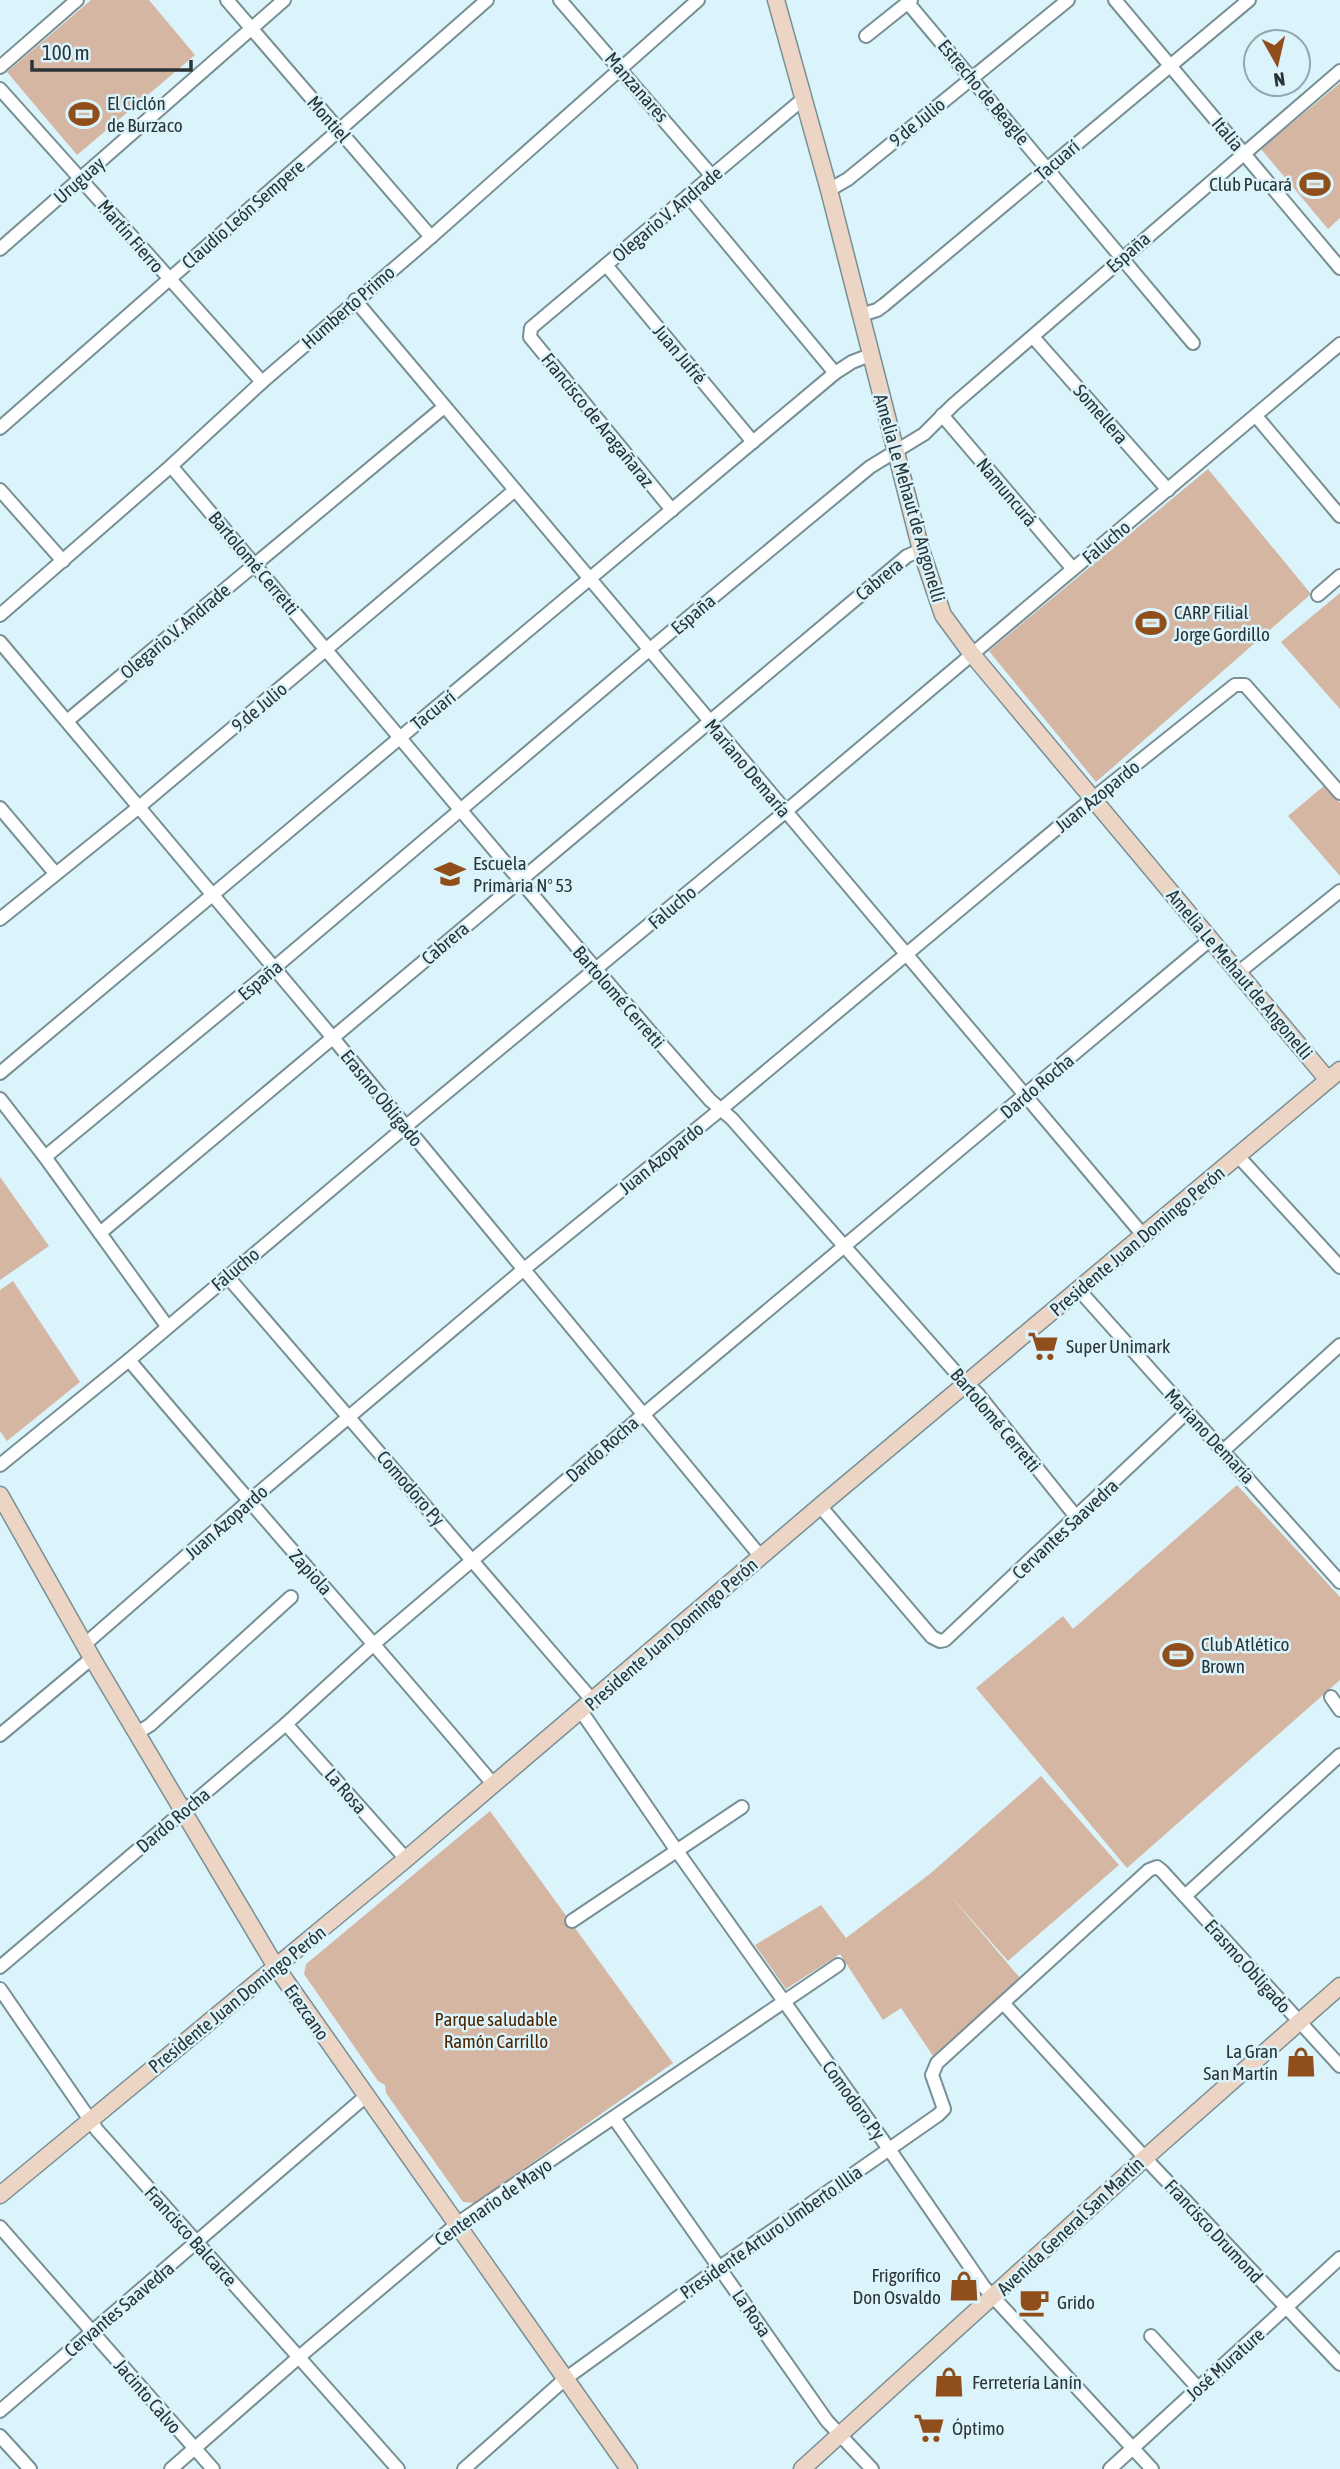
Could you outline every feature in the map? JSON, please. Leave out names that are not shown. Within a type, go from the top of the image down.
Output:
[{"type":"street","points":[[0,67],[77,0]]},
{"type":"street","name":"Montiel","points":[[227,0],[431,237]]},
{"type":"street","name":"Uruguay","points":[[0,249],[284,0]]},
{"type":"street","name":"Claudio León Sempere","points":[[0,428],[487,0]]},
{"type":"street","name":"Manzanares","points":[[560,0],[712,175]]},
{"type":"street","name":"Humberto Primo","points":[[0,615],[698,0]]},
{"type":"street","name":"Amelia Le Mehaut de Angonelli","points":[[776,0],[829,190],[921,550],[943,615],[971,653],[1239,972],[1334,1075]]},
{"type":"street","name":"9 de Julio","points":[[829,190],[848,179],[1068,0]]},
{"type":"street","name":"Italia","points":[[1115,0],[1340,268]]},
{"type":"street","name":"Tacuarí","points":[[861,314],[877,310],[884,305],[1249,0]]},
{"type":"street","points":[[866,36],[910,1]]},
{"type":"street","name":"Estrecho de Beagle","points":[[910,1],[1120,258],[1194,343]]},
{"type":"street","name":"España","points":[[45,1157],[870,467],[925,434],[942,415],[1120,258],[1340,71]]},
{"type":"street","name":"Martín Fierro","points":[[0,89],[262,382]]},
{"type":"street","name":"Olegario V. Andrade","points":[[531,328],[803,99]]},
{"type":"street","points":[[688,196],[835,373]]},
{"type":"street","name":"Juan Jufré","points":[[606,265],[753,442]]},
{"type":"street","name":"Mariano Demaría","points":[[355,300],[1143,1236]]},
{"type":"street","name":"Francisco de Aragañaraz","points":[[531,328],[530,337],[672,510]]},
{"type":"street","name":"Somellera","points":[[1033,337],[1168,491]]},
{"type":"street","name":"Falucho","points":[[0,1465],[130,1360],[167,1326],[785,812],[1340,344]]},
{"type":"street","name":"Tacuarí","points":[[0,1073],[835,373],[870,355]]},
{"type":"street","name":"Olegario V. Andrade","points":[[67,721],[444,407]]},
{"type":"street","name":"Namuncurá","points":[[942,415],[1073,569]]},
{"type":"street","points":[[1256,416],[1340,516]]},
{"type":"street","name":"Bartolomé Cerretti","points":[[171,466],[595,970],[977,1394],[1077,1518]]},
{"type":"street","points":[[0,490],[63,561]]},
{"type":"street","name":"9 de Julio","points":[[0,919],[139,807],[514,490]]},
{"type":"street","name":"Cabrera","points":[[100,1233],[708,720],[907,556],[921,550]]},
{"type":"street","points":[[1318,595],[1340,576]]},
{"type":"street","name":"Erasmo Obligado","points":[[0,642],[333,1038],[761,1557]]},
{"type":"street","name":"Juan Azopardo","points":[[0,1735],[248,1502],[523,1270],[720,1110],[1094,798],[1235,685],[1245,685],[1340,793]]},
{"type":"street","points":[[0,808],[55,873]]},
{"type":"street","points":[[1239,972],[1340,891]]},
{"type":"street","name":"Dardo Rocha","points":[[0,1967],[184,1812],[375,1643],[643,1414],[1211,939]]},
{"type":"street","name":"Presidente Juan Domingo Perón","points":[[0,2195],[406,1859],[820,1506],[1334,1075]]},
{"type":"street","points":[[0,1099],[167,1326]]},
{"type":"street","points":[[1238,1156],[1340,1268]]},
{"type":"street","name":"Comodoro Py","points":[[227,1276],[474,1560],[587,1706],[677,1851],[993,2298],[1152,2469]]},
{"type":"street","name":"Mariano Demaría","points":[[1079,1290],[1187,1412],[1337,1573]]},
{"type":"street","points":[[1224,1450],[1340,1345]]},
{"type":"street","name":"Zapiola","points":[[130,1360],[248,1502],[375,1643],[493,1784]]},
{"type":"street","name":"Cervantes Saavedra","points":[[820,1506],[932,1637],[945,1640],[1187,1412]]},
{"type":"street","name":"Erezcano","points":[[0,1495],[88,1652],[276,1967],[629,2469]]},
{"type":"street","points":[[137,1733],[150,1726],[290,1597]]},
{"type":"street","points":[[1331,1697],[1340,1710]]},
{"type":"street","name":"La Rosa","points":[[286,1724],[406,1859]]},
{"type":"street","points":[[1185,1896],[1340,1755]]},
{"type":"street","points":[[572,1920],[742,1807]]},
{"type":"street","name":"Erasmo Obligado","points":[[1157,1867],[1340,2066]]},
{"type":"street","name":"Presidente Arturo Umberto Illia","points":[[464,2469],[565,2379],[720,2267],[939,2115],[944,2109],[932,2075],[934,2068],[1149,1870],[1157,1867]]},
{"type":"street","name":"Centenario de Mayo","points":[[171,2469],[458,2223],[838,1965]]},
{"type":"street","name":"Avenida General San Martín","points":[[802,2469],[1145,2158],[1340,1986]]},
{"type":"street","name":"Francisco Balcarce","points":[[0,1989],[90,2120],[398,2469]]},
{"type":"street","name":"Francisco Drumond","points":[[1004,2004],[1340,2364]]},
{"type":"street","name":"Cervantes Saavedra","points":[[0,2411],[366,2096]]},
{"type":"street","name":"La Rosa","points":[[614,2118],[839,2435],[872,2469]]},
{"type":"street","name":"Jacinto Calvo","points":[[0,2227],[213,2469]]},
{"type":"street","name":"José Murature","points":[[1110,2469],[1340,2259]]},
{"type":"street","points":[[1151,2336],[1198,2388]]},
{"type":"street","points":[[0,2436],[30,2469]]},
{"type":"green space","name":"El Ciclón de Burzaco","points":[[91,0],[149,0],[195,55],[77,155],[7,72]]},
{"type":"green space","name":"Club Pucará","points":[[1340,83],[1340,218],[1328,229],[1261,149]]},
{"type":"green space","name":"CARP Filial Jorge Gordillo","points":[[1208,469],[1311,594],[1096,782],[989,651]]},
{"type":"green space","points":[[1340,593],[1340,709],[1281,642]]},
{"type":"green space","points":[[1325,785],[1340,803],[1340,876],[1288,816]]},
{"type":"green space","points":[[0,1177],[49,1246],[0,1280]]},
{"type":"green space","points":[[13,1281],[80,1382],[7,1441],[0,1431],[0,1290]]},
{"type":"green space","name":"Club Atlético Brown","points":[[1237,1485],[1340,1597],[1340,1680],[1127,1868],[976,1688],[1063,1616],[1073,1629]]},
{"type":"green space","points":[[1041,1776],[1119,1865],[1008,1961],[948,1893],[1020,1978],[933,2056],[901,2008],[883,2020],[840,1954],[786,1989],[755,1945],[821,1905],[846,1938],[931,1873]]},
{"type":"green space","name":"Parque saludable Ramón Carrillo","points":[[490,1811],[673,2063],[475,2203],[463,2202],[386,2093],[385,2085],[378,2081],[304,1974],[306,1964]]},
{"type":"place","name":"El Ciclón de Burzaco","points":[[84,114]]},
{"type":"place","name":"Club Pucará","points":[[1315,184]]},
{"type":"place","name":"CARP Filial Jorge Gordillo","points":[[1151,623]]},
{"type":"place","name":"Escuela Primaria Nº 53","points":[[450,874]]},
{"type":"place","name":"Super Unimark","points":[[1043,1346]]},
{"type":"place","name":"Club Atlético Brown","points":[[1178,1655]]},
{"type":"place","name":"La Gran San Martín","points":[[1301,2062]]},
{"type":"place","name":"Frigorífico Don Osvaldo","points":[[964,2286]]},
{"type":"place","name":"Grido","points":[[1034,2302]]},
{"type":"place","name":"Ferretería Lanín","points":[[949,2382]]},
{"type":"place","name":"Óptimo","points":[[929,2428]]}]
